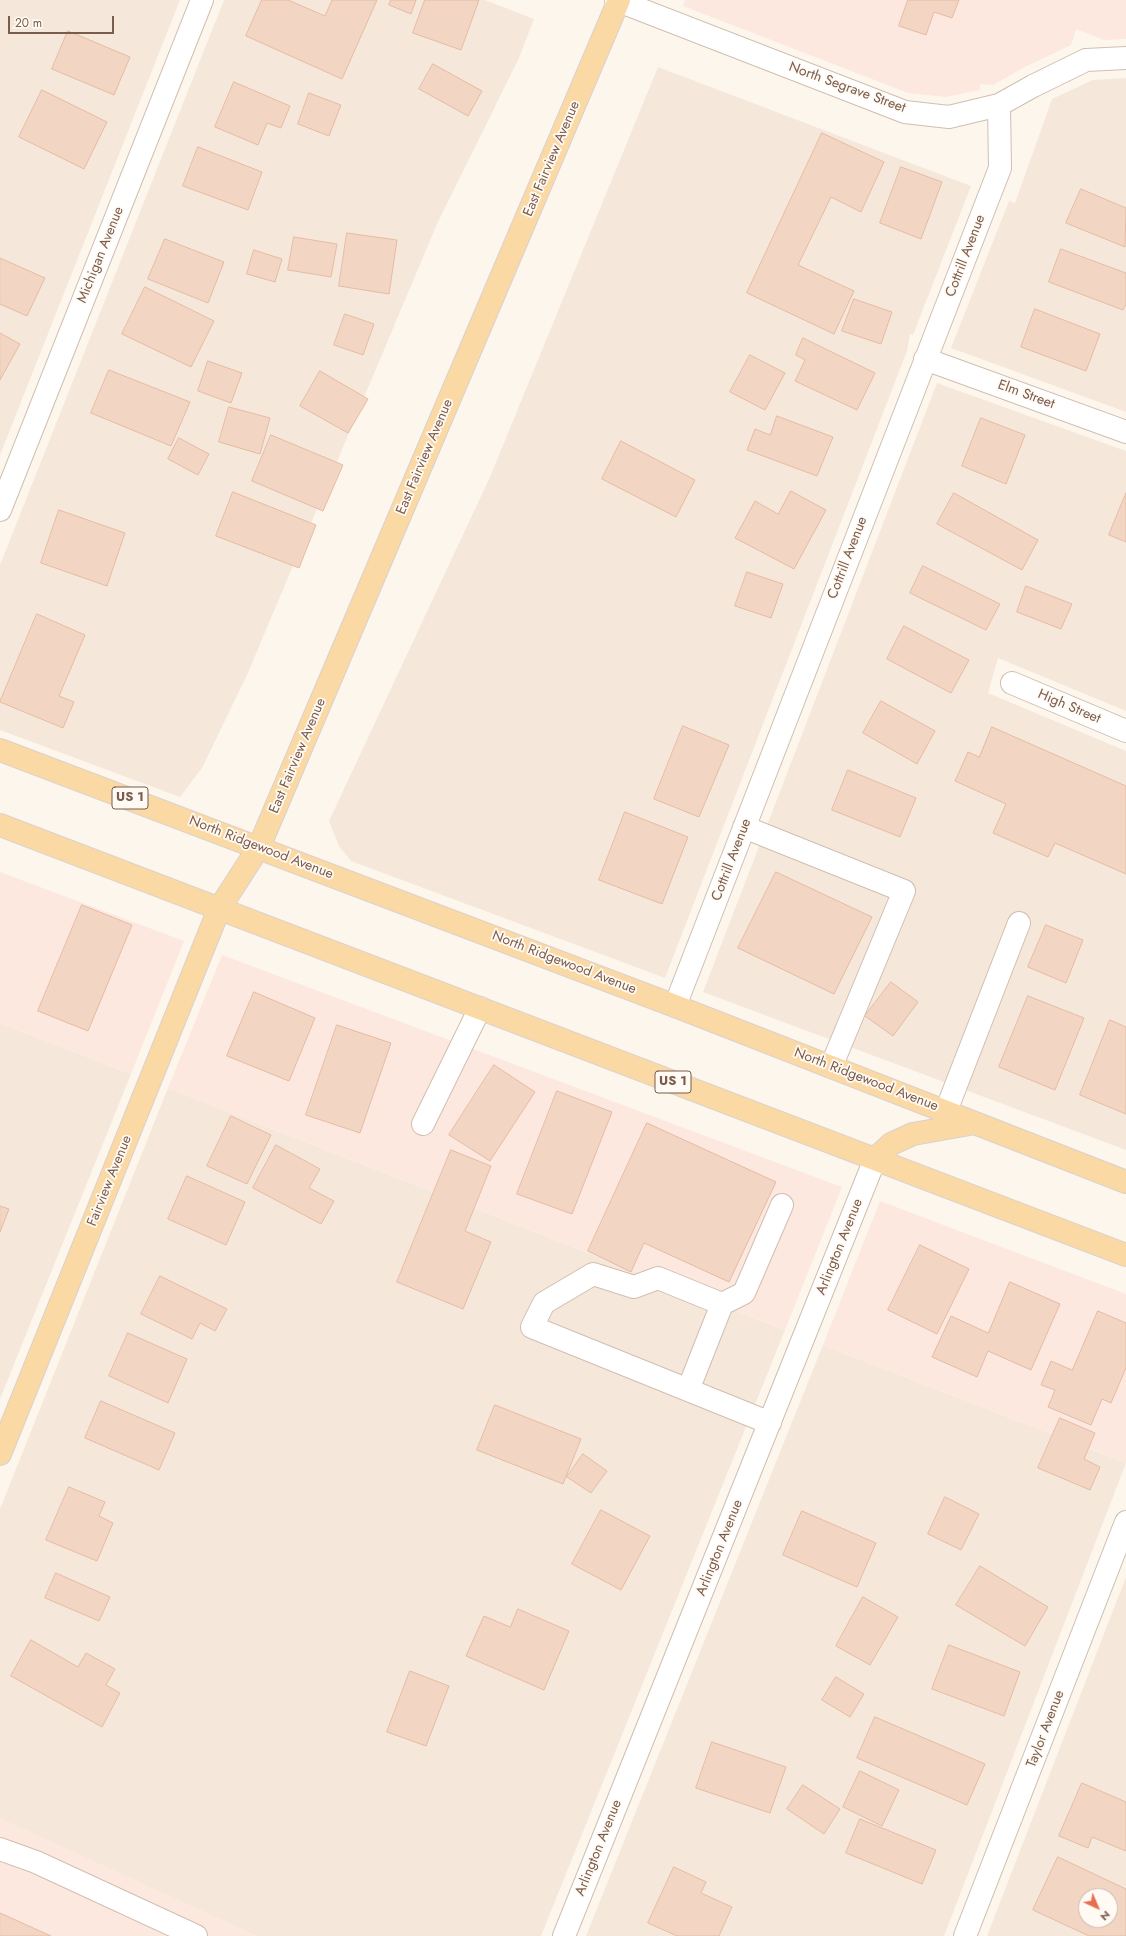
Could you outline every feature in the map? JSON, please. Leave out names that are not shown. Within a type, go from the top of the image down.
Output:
[{"type":"main road","name":"East Fairview Avenue","points":[[219,909],[259,847],[618,0]]},
{"type":"main road","name":"North Ridgewood Avenue","points":[[0,750],[675,1006],[1126,1182]]},
{"type":"main road","name":"US 1","points":[[0,825],[1126,1255]]},
{"type":"main road","name":"Fairview Avenue","points":[[0,1454],[219,909]]},
{"type":"main road","points":[[875,1159],[891,1144],[914,1134],[976,1123]]},
{"type":"street","name":"Michigan Avenue","points":[[0,510],[202,0]]},
{"type":"street","name":"North Segrave Street","points":[[618,0],[905,112],[949,117],[999,105],[1033,86],[1086,60],[1126,58]]},
{"type":"street","name":"Cottrill Avenue","points":[[675,1006],[1000,168],[999,105]]},
{"type":"street","name":"Elm Street","points":[[925,359],[1126,432]]},
{"type":"street","name":"High Street","points":[[1012,683],[1126,731]]},
{"type":"street","points":[[744,826],[904,891],[831,1067]]},
{"type":"street","points":[[946,1111],[1019,923]]},
{"type":"street","points":[[423,1124],[480,1008]]},
{"type":"street","name":"Arlington Avenue","points":[[564,1936],[875,1159]]},
{"type":"street","points":[[688,1390],[722,1304],[744,1293],[782,1205]]},
{"type":"street","points":[[722,1304],[658,1278],[634,1287],[593,1274],[544,1302],[532,1327],[770,1423]]},
{"type":"street","name":"Taylor Avenue","points":[[965,1936],[1126,1522]]},
{"type":"street","points":[[0,1849],[36,1862],[196,1936]]},
{"type":"shaded area","points":[[0,0],[180,0],[0,455]]},
{"type":"shaded area","points":[[224,0],[485,0],[534,19],[519,58],[437,224],[247,675],[202,768],[180,797],[0,730],[0,565]]},
{"type":"shaded area","points":[[685,0],[1126,0],[1126,39],[1104,40],[1076,29],[1071,45],[1023,68],[993,85],[980,84],[980,90],[945,97],[908,93],[683,6]]},
{"type":"shaded area","points":[[658,67],[971,186],[913,335],[910,334],[907,351],[665,978],[351,861],[339,846],[329,821],[490,477]]},
{"type":"shaded area","points":[[1126,78],[1126,412],[951,348],[1009,201],[1015,203],[1052,99],[1093,80]]},
{"type":"shaded area","points":[[937,383],[1126,451],[1126,711],[998,658],[988,693],[1126,751],[1126,1150],[703,992]]},
{"type":"shaded area","points":[[0,872],[184,941],[131,1074],[0,1023]]},
{"type":"shaded area","points":[[222,955],[842,1187],[785,1330],[168,1088]]},
{"type":"shaded area","points":[[0,1023],[131,1074],[0,1399]]},
{"type":"shaded area","points":[[168,1088],[785,1330],[541,1936],[256,1936],[0,1819],[0,1509]]},
{"type":"shaded area","points":[[880,1201],[1126,1294],[1126,1463],[823,1345]]},
{"type":"shaded area","points":[[823,1345],[1126,1463],[944,1936],[586,1936]]},
{"type":"shaded area","points":[[1126,1577],[1126,1936],[987,1936]]},
{"type":"shaded area","points":[[0,1818],[256,1936],[0,1936]]},
{"type":"building","points":[[262,0],[288,0],[325,16],[332,0],[377,0],[342,79],[246,36]]},
{"type":"building","points":[[391,0],[416,0],[411,14],[389,5]]},
{"type":"building","points":[[425,0],[479,0],[461,50],[413,33]]},
{"type":"building","points":[[908,0],[959,0],[952,18],[934,12],[926,35],[899,26]]},
{"type":"building","points":[[68,31],[130,57],[114,95],[52,69]]},
{"type":"building","points":[[433,64],[482,91],[468,116],[419,89]]},
{"type":"building","points":[[234,82],[290,106],[281,128],[267,123],[258,145],[215,127]]},
{"type":"building","points":[[42,90],[107,122],[84,169],[19,137]]},
{"type":"building","points":[[309,93],[341,105],[329,136],[298,124]]},
{"type":"building","points":[[822,133],[884,162],[861,212],[831,197],[798,265],[854,291],[834,334],[747,293]]},
{"type":"building","points":[[198,147],[262,172],[248,210],[183,186]]},
{"type":"building","points":[[901,167],[942,182],[921,239],[880,223]]},
{"type":"building","points":[[1081,189],[1126,208],[1125,247],[1066,223]]},
{"type":"building","points":[[347,233],[397,240],[389,294],[339,286]]},
{"type":"building","points":[[294,237],[337,244],[331,277],[288,270]]},
{"type":"building","points":[[165,239],[224,262],[208,303],[148,279]]},
{"type":"building","points":[[1061,249],[1126,273],[1126,304],[1123,310],[1049,282]]},
{"type":"building","points":[[254,250],[282,259],[275,282],[247,274]]},
{"type":"building","points":[[0,258],[45,278],[27,316],[0,304]]},
{"type":"building","points":[[145,287],[214,321],[191,367],[122,334]]},
{"type":"building","points":[[854,299],[892,312],[881,344],[842,331]]},
{"type":"building","points":[[1035,309],[1100,334],[1086,371],[1021,347]]},
{"type":"building","points":[[345,314],[374,324],[363,355],[334,345]]},
{"type":"building","points":[[0,333],[20,344],[0,380]]},
{"type":"building","points":[[803,338],[875,373],[857,410],[795,381],[805,360],[796,355]]},
{"type":"building","points":[[750,355],[785,373],[765,410],[730,392]]},
{"type":"building","points":[[208,361],[242,373],[231,403],[198,391]]},
{"type":"building","points":[[109,370],[190,402],[171,446],[91,413]]},
{"type":"building","points":[[320,371],[368,399],[348,433],[300,406]]},
{"type":"building","points":[[229,407],[270,418],[260,454],[219,442]]},
{"type":"building","points":[[777,416],[833,437],[817,476],[747,450],[755,429],[770,435]]},
{"type":"building","points":[[981,418],[1025,435],[1006,484],[962,466]]},
{"type":"building","points":[[271,435],[343,465],[323,511],[252,481]]},
{"type":"building","points":[[179,438],[209,454],[198,475],[168,459]]},
{"type":"building","points":[[621,441],[695,480],[676,517],[602,479]]},
{"type":"building","points":[[791,491],[826,510],[794,569],[735,538],[755,501],[778,514]]},
{"type":"building","points":[[233,492],[316,525],[299,568],[216,536]]},
{"type":"building","points":[[954,493],[1038,540],[1022,570],[937,524]]},
{"type":"building","points":[[1126,493],[1126,542],[1109,535]]},
{"type":"building","points":[[59,510],[125,533],[107,586],[41,563]]},
{"type":"building","points":[[923,566],[1000,604],[986,630],[910,593]]},
{"type":"building","points":[[747,572],[783,584],[771,618],[735,606]]},
{"type":"building","points":[[1026,586],[1072,604],[1061,629],[1017,612]]},
{"type":"building","points":[[37,614],[85,635],[59,696],[74,702],[63,728],[0,702]]},
{"type":"building","points":[[904,626],[969,660],[951,693],[887,659]]},
{"type":"building","points":[[881,701],[935,731],[917,764],[863,733]]},
{"type":"building","points":[[683,726],[729,745],[699,817],[654,799]]},
{"type":"building","points":[[992,727],[1126,786],[1126,874],[1055,843],[1048,857],[993,833],[1006,804],[955,781],[968,752],[979,757]]},
{"type":"building","points":[[848,770],[916,798],[900,837],[832,810]]},
{"type":"building","points":[[625,812],[688,837],[662,904],[599,880]]},
{"type":"building","points":[[776,872],[872,917],[834,994],[738,948]]},
{"type":"building","points":[[82,905],[132,925],[88,1031],[38,1011]]},
{"type":"building","points":[[1046,925],[1083,940],[1066,983],[1028,967]]},
{"type":"building","points":[[891,982],[918,1002],[893,1036],[865,1016]]},
{"type":"building","points":[[254,992],[315,1018],[289,1081],[227,1056]]},
{"type":"building","points":[[1028,996],[1084,1018],[1055,1090],[999,1067]]},
{"type":"building","points":[[1110,1020],[1126,1027],[1126,1114],[1080,1095]]},
{"type":"building","points":[[337,1025],[391,1043],[360,1133],[306,1115]]},
{"type":"building","points":[[494,1065],[535,1092],[490,1161],[449,1135]]},
{"type":"building","points":[[557,1091],[612,1112],[572,1214],[517,1194]]},
{"type":"building","points":[[231,1116],[271,1135],[247,1184],[207,1166]]},
{"type":"building","points":[[647,1123],[776,1182],[729,1282],[644,1243],[631,1272],[588,1251]]},
{"type":"building","points":[[276,1145],[320,1169],[309,1188],[334,1201],[321,1224],[253,1188]]},
{"type":"building","points":[[451,1150],[491,1166],[465,1231],[491,1242],[463,1309],[397,1282]]},
{"type":"building","points":[[187,1176],[245,1202],[226,1245],[168,1219]]},
{"type":"building","points":[[0,1206],[9,1209],[0,1232]]},
{"type":"building","points":[[920,1245],[969,1269],[937,1334],[888,1310]]},
{"type":"building","points":[[160,1276],[227,1309],[215,1331],[200,1323],[192,1339],[141,1314]]},
{"type":"building","points":[[1010,1282],[1060,1304],[1031,1370],[988,1351],[977,1377],[932,1357],[951,1316],[988,1333]]},
{"type":"building","points":[[1098,1311],[1126,1323],[1126,1368],[1111,1403],[1102,1399],[1091,1425],[1048,1407],[1055,1390],[1041,1385],[1051,1361],[1072,1370]]},
{"type":"building","points":[[128,1333],[187,1359],[168,1403],[109,1376]]},
{"type":"building","points":[[101,1401],[175,1433],[159,1470],[85,1438]]},
{"type":"building","points":[[495,1405],[581,1439],[563,1484],[477,1450]]},
{"type":"building","points":[[1060,1418],[1095,1433],[1084,1459],[1100,1467],[1090,1490],[1038,1468]]},
{"type":"building","points":[[583,1454],[607,1471],[591,1493],[567,1477]]},
{"type":"building","points":[[69,1487],[105,1502],[99,1516],[113,1523],[97,1561],[46,1540]]},
{"type":"building","points":[[945,1497],[979,1514],[961,1550],[928,1534]]},
{"type":"building","points":[[601,1510],[650,1536],[621,1590],[572,1564]]},
{"type":"building","points":[[802,1511],[876,1543],[857,1587],[783,1555]]},
{"type":"building","points":[[980,1566],[1048,1607],[1025,1646],[956,1605]]},
{"type":"building","points":[[56,1573],[110,1597],[99,1621],[45,1598]]},
{"type":"building","points":[[863,1597],[898,1617],[870,1665],[836,1646]]},
{"type":"building","points":[[518,1609],[569,1631],[544,1690],[466,1656],[484,1616],[510,1627]]},
{"type":"building","points":[[31,1640],[78,1667],[86,1653],[115,1669],[106,1685],[120,1693],[102,1727],[11,1676]]},
{"type":"building","points":[[949,1645],[1020,1672],[1004,1716],[932,1689]]},
{"type":"building","points":[[410,1671],[449,1686],[426,1746],[387,1732]]},
{"type":"building","points":[[836,1677],[864,1694],[850,1717],[822,1700]]},
{"type":"building","points":[[875,1717],[985,1764],[967,1805],[857,1758]]},
{"type":"building","points":[[712,1742],[786,1767],[770,1813],[696,1788]]},
{"type":"building","points":[[860,1771],[899,1790],[882,1826],[843,1807]]},
{"type":"building","points":[[1082,1783],[1126,1802],[1126,1851],[1092,1837],[1088,1848],[1059,1836]]},
{"type":"building","points":[[803,1785],[840,1809],[824,1834],[787,1809]]},
{"type":"building","points":[[860,1819],[936,1850],[922,1884],[846,1853]]},
{"type":"building","points":[[1058,1857],[1126,1889],[1126,1936],[1089,1936],[1033,1910]]},
{"type":"building","points":[[674,1867],[706,1882],[701,1893],[732,1907],[719,1936],[677,1936],[648,1923]]},
{"type":"building","points":[[0,1913],[51,1936],[0,1936]]}]
